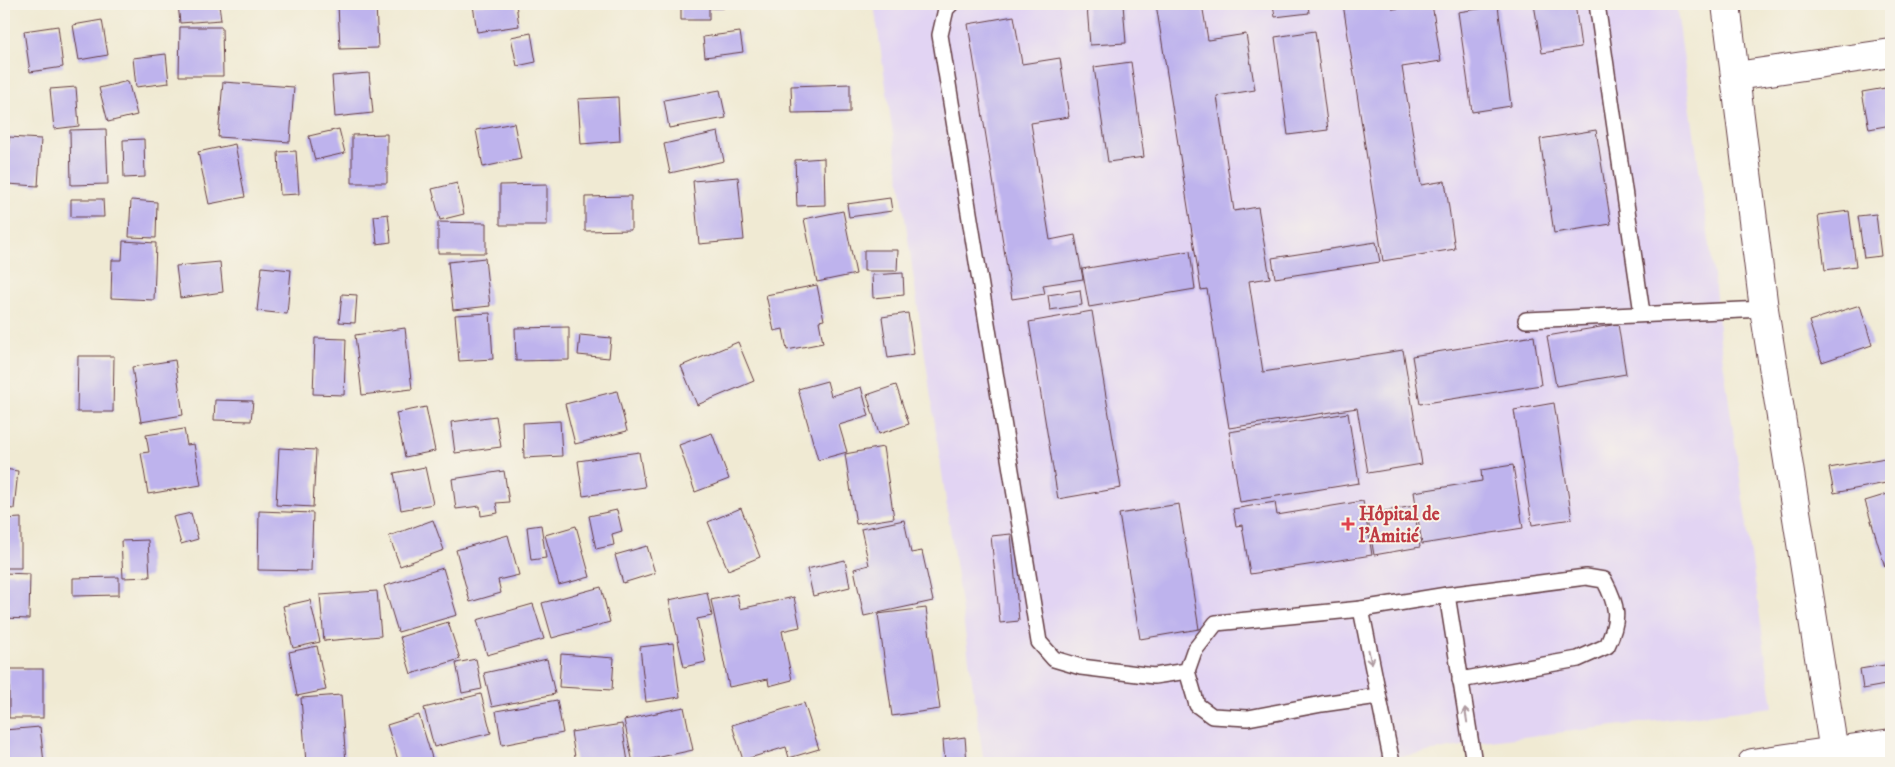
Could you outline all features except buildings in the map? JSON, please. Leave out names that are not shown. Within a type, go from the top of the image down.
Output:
[{"type":"street","points":[[1726,4],[1764,309],[1834,752]]},
{"type":"street","points":[[1736,76],[1891,53]]},
{"type":"street","points":[[1752,763],[1891,743]]},
{"type":"lane","points":[[951,4],[946,9],[940,36],[1039,642],[1054,659],[1090,669],[1154,676],[1187,671]]},
{"type":"lane","points":[[1597,4],[1642,313]]},
{"type":"lane","points":[[1526,320],[1642,313],[1764,309]]},
{"type":"lane","points":[[1378,696],[1248,718],[1212,716],[1197,705],[1187,671],[1194,651],[1216,623],[1361,609],[1447,594],[1586,577],[1604,580],[1613,598],[1616,627],[1607,646],[1578,659],[1460,680]]},
{"type":"lane","points":[[1447,594],[1474,763]]},
{"type":"lane","points":[[1361,609],[1392,763]]},
{"type":"shaded area","name":"Hôpital de l'Amitié","points":[[874,4],[1676,4],[1714,276],[1720,340],[1773,707],[1490,741],[1365,763],[984,763]]},
{"type":"place","name":"Hôpital de l'Amitié","points":[[1348,524]]}]
